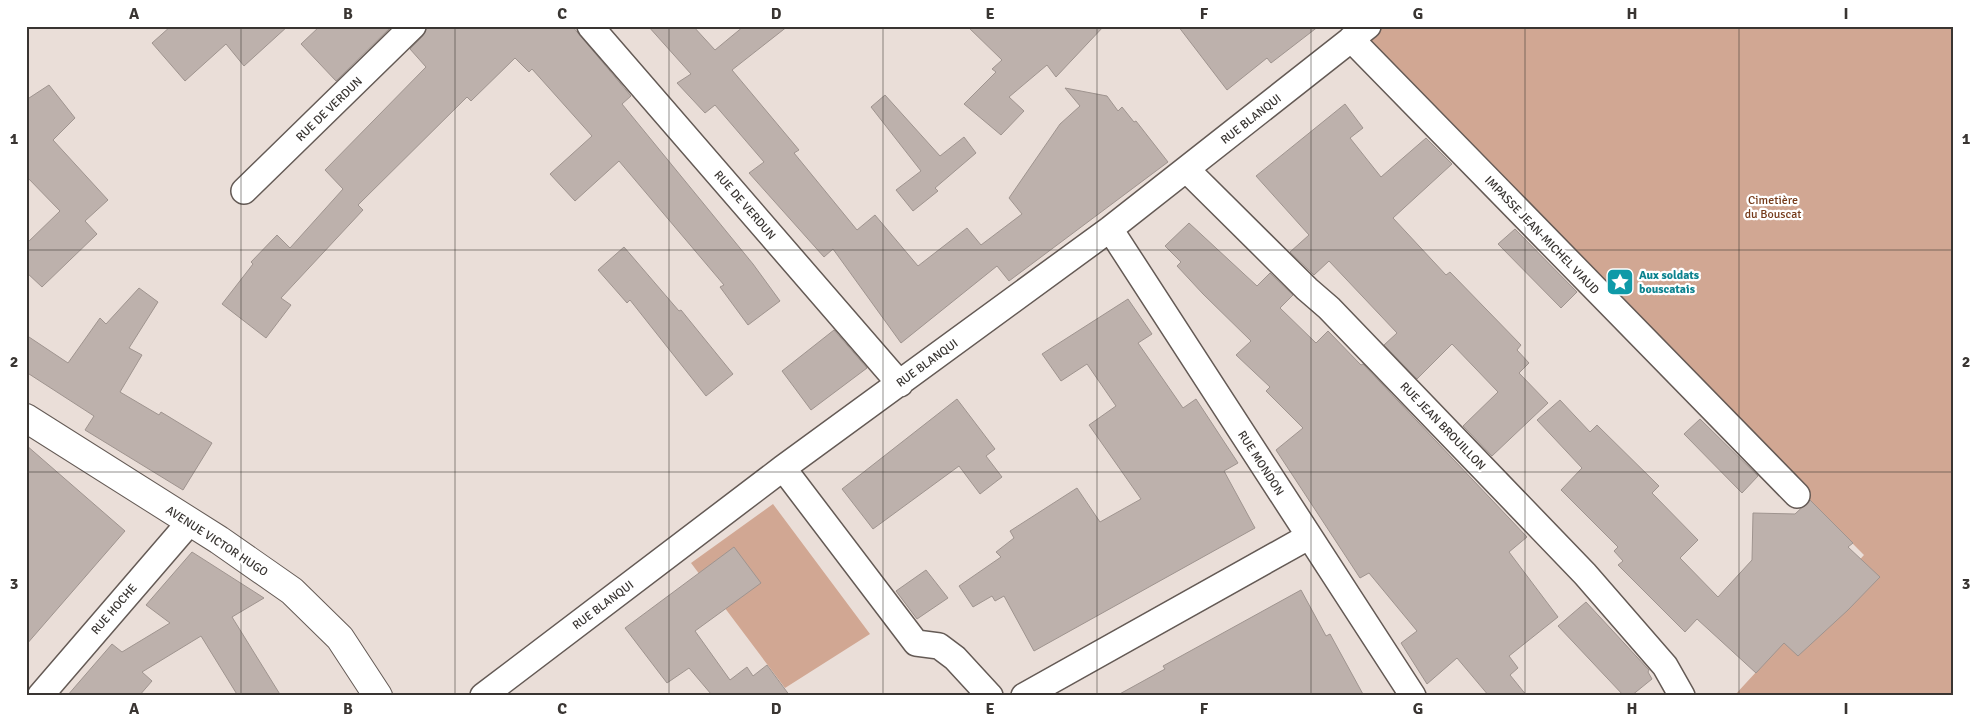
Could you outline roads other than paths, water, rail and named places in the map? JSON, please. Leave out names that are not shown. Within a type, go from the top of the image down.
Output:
[{"type":"street","name":"RUE DE VERDUN","points":[[244,191],[413,26]]},
{"type":"street","name":"RUE DE VERDUN","points":[[590,26],[900,384]]},
{"type":"street","name":"RUE BLANQUI","points":[[483,696],[784,468],[1110,229],[1360,33]]},
{"type":"street","name":"IMPASSE JEAN-MICHEL VIAUD","points":[[1360,33],[1796,495]]},
{"type":"street","name":"RUE JEAN BROUILLON","points":[[1187,170],[1307,289],[1329,308],[1585,574],[1665,666],[1682,696]]},
{"type":"street","name":"RUE MONDON","points":[[1110,229],[1308,537],[1413,696]]},
{"type":"street","name":"AVENUE VICTOR HUGO","points":[[26,418],[189,522],[292,591],[340,638],[378,696]]},
{"type":"street","points":[[784,468],[916,643],[940,646],[956,658],[990,696]]},
{"type":"street","name":"RUE HOCHE","points":[[40,696],[189,522]]},
{"type":"street","points":[[1024,696],[1308,537]]},
{"type":"place","name":"Aux soldats bouscatais","points":[[1620,282]]},
{"type":"park label","name":"Cimetière du Bouscat","points":[[1773,207]]}]
